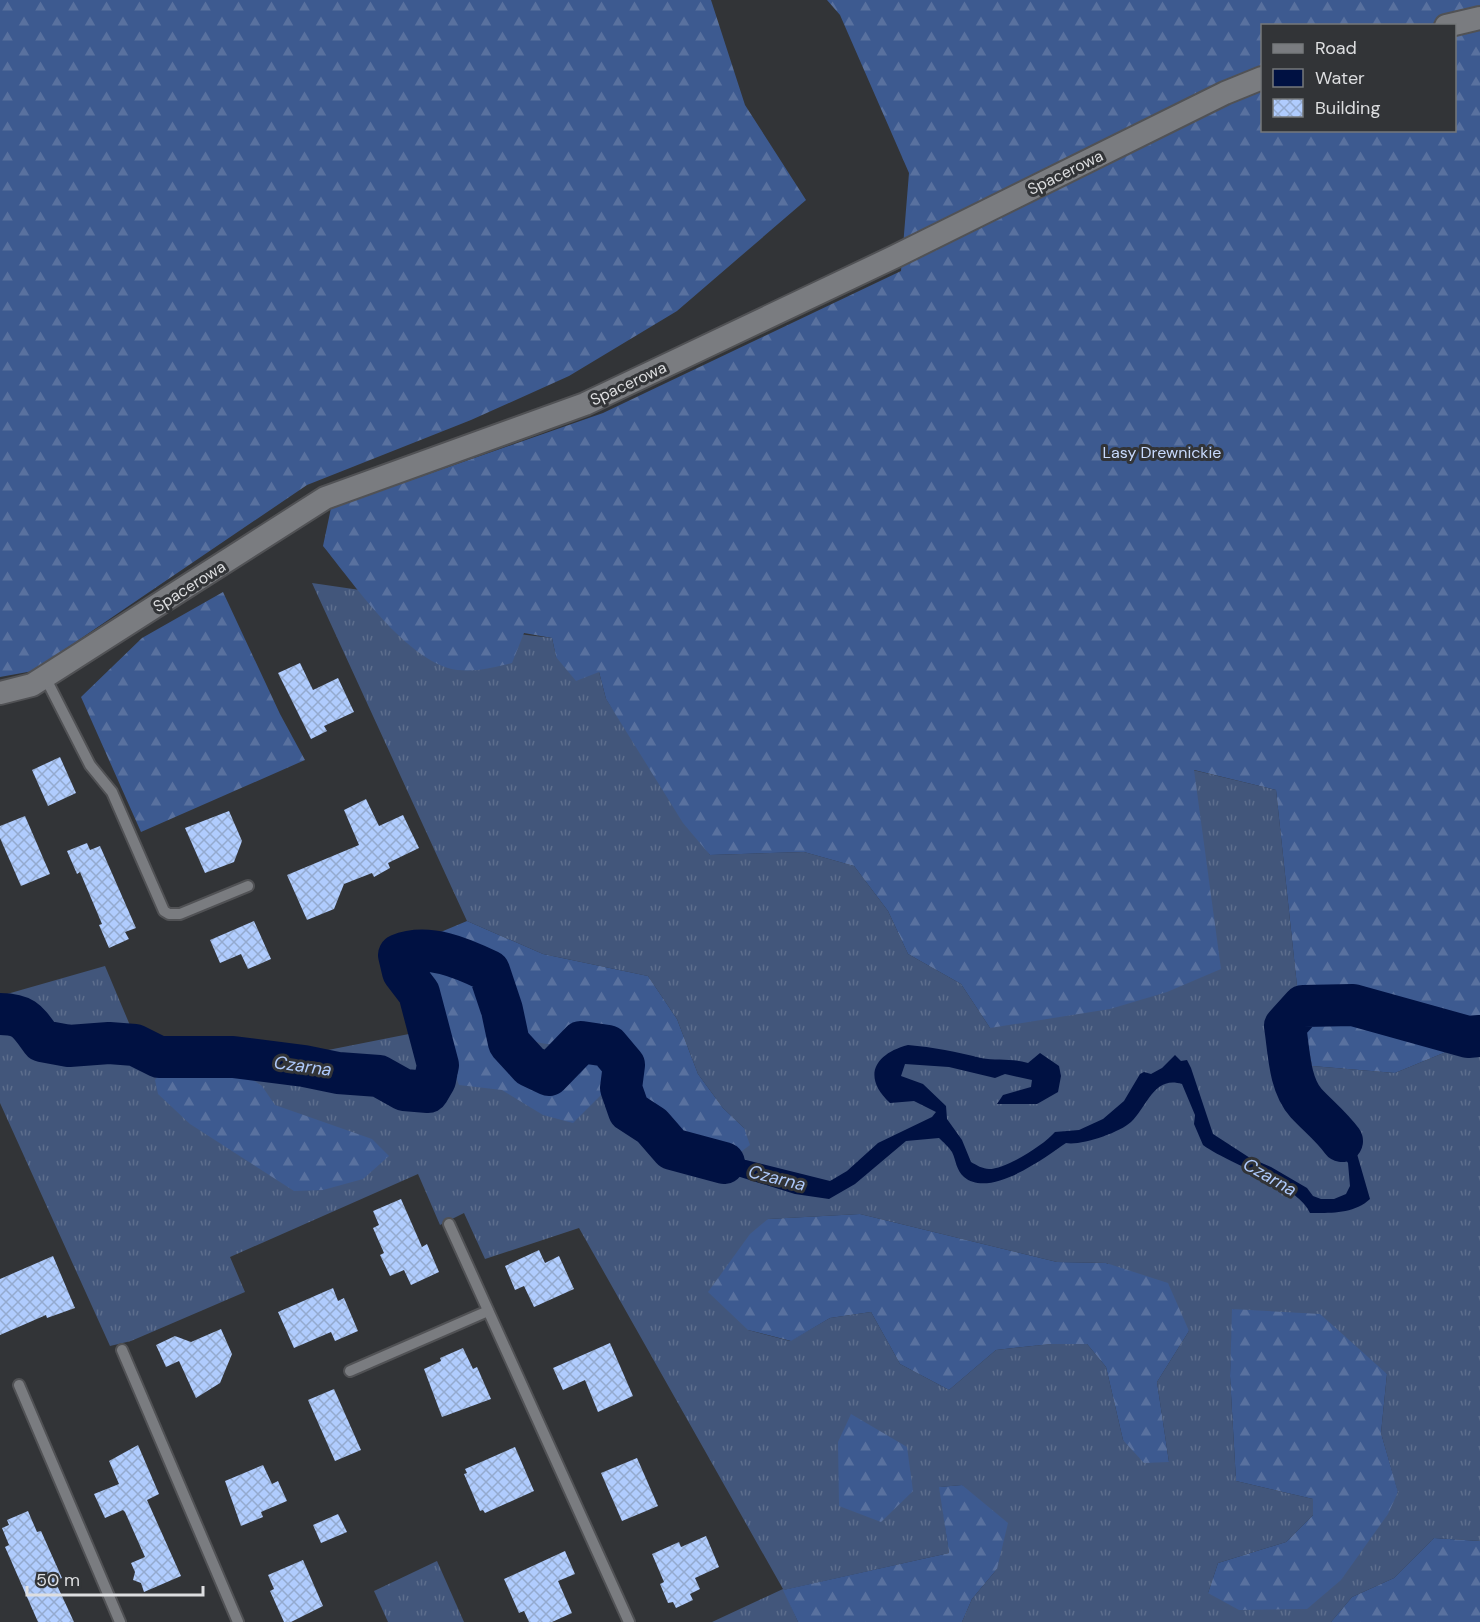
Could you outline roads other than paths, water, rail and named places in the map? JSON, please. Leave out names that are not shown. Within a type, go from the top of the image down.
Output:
[{"type":"street","points":[[1454,24],[1480,18]]},
{"type":"street","name":"Spacerowa","points":[[0,693],[32,685],[326,498],[585,404],[894,256],[1225,93],[1261,79]]},
{"type":"lane","points":[[45,677],[90,765],[112,792],[164,911],[169,914],[180,914],[248,886]]},
{"type":"lane","points":[[449,1224],[629,1622]]},
{"type":"lane","points":[[350,1371],[488,1311]]},
{"type":"lane","points":[[122,1350],[238,1622]]},
{"type":"lane","points":[[19,1385],[120,1622]]},
{"type":"water","points":[[908,1045],[981,1058],[1028,1063],[1040,1053],[1059,1066],[1061,1076],[1058,1092],[1037,1104],[997,1104],[1003,1095],[1031,1087],[1032,1080],[1005,1074],[995,1078],[949,1067],[905,1064],[901,1076],[923,1084],[946,1106],[947,1119],[962,1140],[971,1162],[982,1168],[996,1168],[1014,1161],[1055,1132],[1079,1130],[1103,1119],[1124,1101],[1140,1074],[1144,1072],[1151,1074],[1162,1068],[1175,1055],[1181,1061],[1187,1060],[1191,1068],[1213,1134],[1250,1158],[1271,1167],[1307,1188],[1313,1196],[1321,1199],[1334,1199],[1346,1194],[1350,1186],[1348,1163],[1323,1125],[1307,1121],[1297,1099],[1309,1097],[1333,1119],[1355,1147],[1370,1199],[1350,1210],[1310,1213],[1292,1193],[1278,1184],[1203,1145],[1194,1124],[1195,1115],[1182,1084],[1172,1082],[1158,1088],[1137,1116],[1118,1130],[1090,1141],[1066,1143],[1016,1174],[988,1183],[975,1182],[964,1177],[952,1152],[939,1138],[906,1141],[855,1184],[829,1199],[795,1194],[737,1176],[708,1171],[683,1162],[667,1151],[675,1140],[699,1152],[738,1158],[830,1181],[847,1171],[878,1143],[932,1117],[936,1112],[914,1101],[890,1103],[876,1084],[874,1076],[880,1060],[896,1049]]},
{"type":"waterway","name":"Czarna","points":[[0,1014],[8,1014],[25,1020],[42,1041],[69,1046],[109,1043],[135,1045],[159,1057],[233,1057],[304,1066],[338,1073],[379,1076],[404,1090],[428,1092],[435,1080],[438,1065],[419,993],[403,972],[399,955],[433,951],[468,961],[489,971],[502,1010],[509,1043],[530,1066],[549,1075],[581,1042],[608,1046],[624,1065],[621,1088],[629,1111],[652,1126],[672,1149],[724,1163]]},
{"type":"waterway","name":"Czarna","points":[[1342,1141],[1306,1103],[1293,1077],[1285,1026],[1303,1006],[1353,1005],[1468,1037],[1480,1036]]},
{"type":"park label","name":"Lasy Drewnickie","points":[[1162,452]]}]
